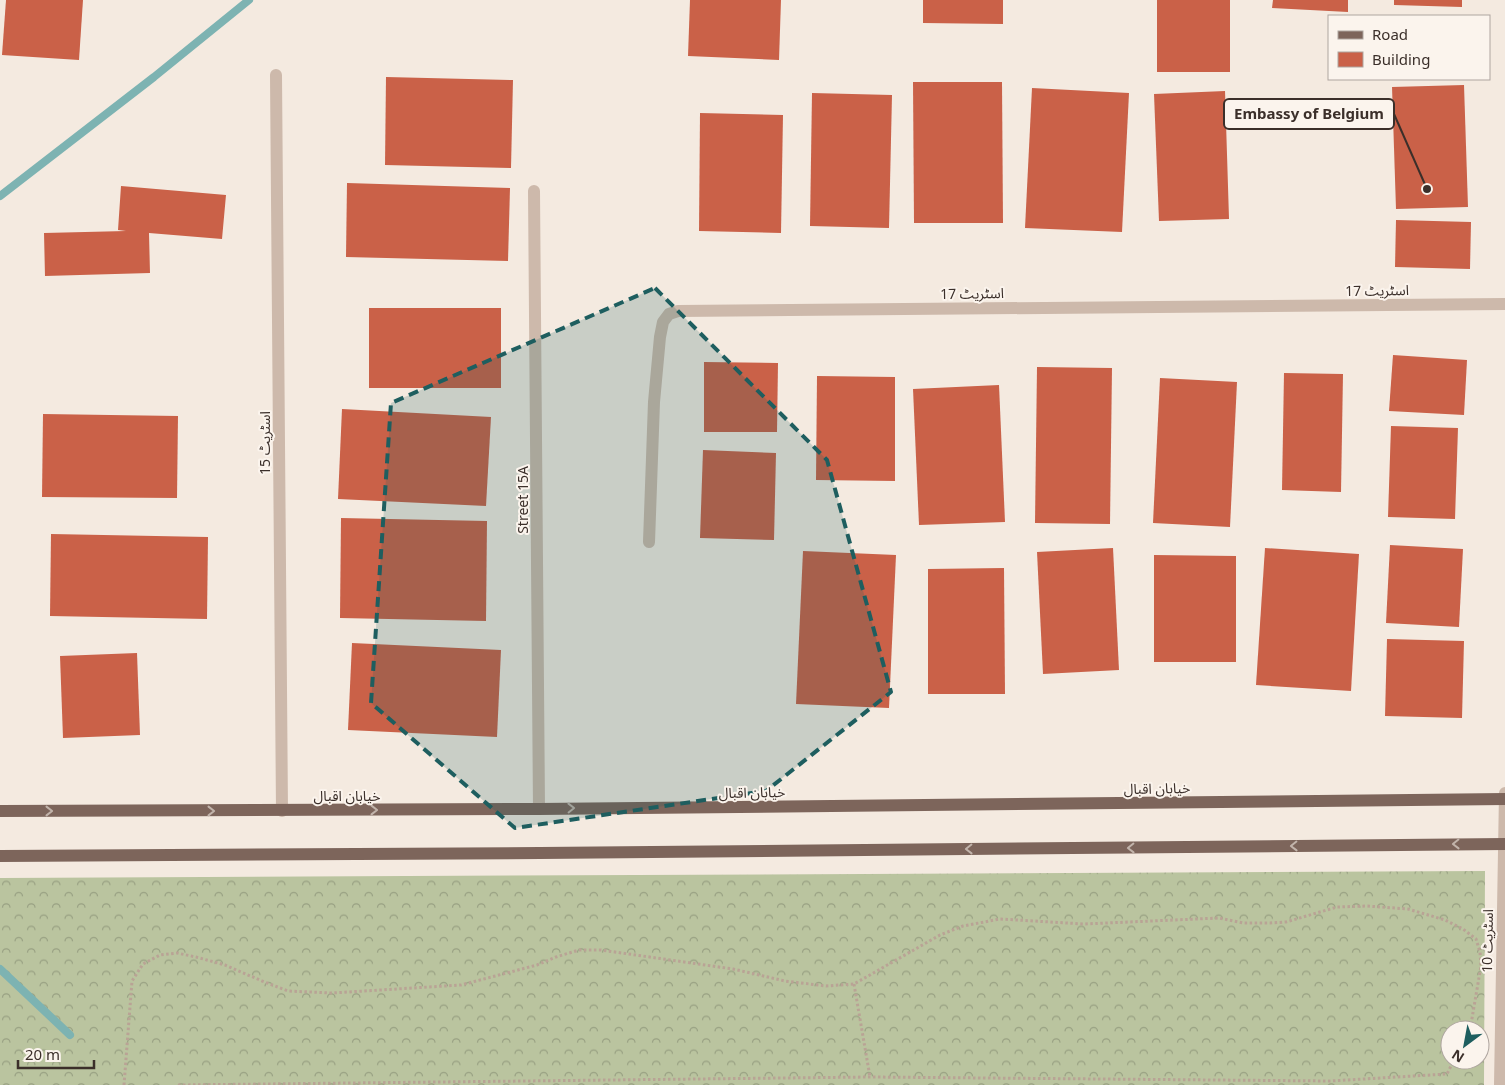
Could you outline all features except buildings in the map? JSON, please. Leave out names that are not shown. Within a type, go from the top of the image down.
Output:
[{"type":"main road","name":"خیابان اقبال","points":[[0,812],[282,811],[1505,798]]},
{"type":"main road","points":[[0,856],[1504,844]]},
{"type":"street","name":"اسٹریٹ 15","points":[[276,75],[282,811]]},
{"type":"street","name":"Street 15A","points":[[534,191],[539,808]]},
{"type":"street","name":"اسٹریٹ 17","points":[[649,542],[654,402],[660,337],[664,322],[669,314],[678,311],[1505,304]]},
{"type":"street","name":"اسٹریٹ 10","points":[[1500,1085],[1505,793]]},
{"type":"path","points":[[124,1085],[132,981],[143,964],[160,955],[177,953],[224,965],[288,991],[332,993],[461,984],[537,965],[580,950],[594,950],[733,969],[794,982],[826,986],[854,984],[940,935],[963,926],[1000,920],[1084,924],[1219,918],[1243,922],[1270,923],[1286,922],[1337,907],[1367,906],[1408,910],[1446,920],[1476,939],[1480,952],[1481,966],[1472,1020]]},
{"type":"path","points":[[854,984],[870,1077]]},
{"type":"path","points":[[178,1085],[870,1077],[1330,1081],[1447,1074],[1449,1070]]},
{"type":"highlighted area","points":[[655,288],[827,460],[891,692],[766,791],[515,828],[371,703],[391,403]]},
{"type":"green space","points":[[1485,871],[1484,1020],[1440,1020],[1440,1070],[1484,1070],[1484,1085],[0,1085],[0,878]]},
{"type":"waterway","points":[[0,196],[154,77],[249,0]]},
{"type":"waterway","points":[[0,969],[70,1035]]},
{"type":"place","name":"Embassy of Belgium","points":[[1427,189]]}]
